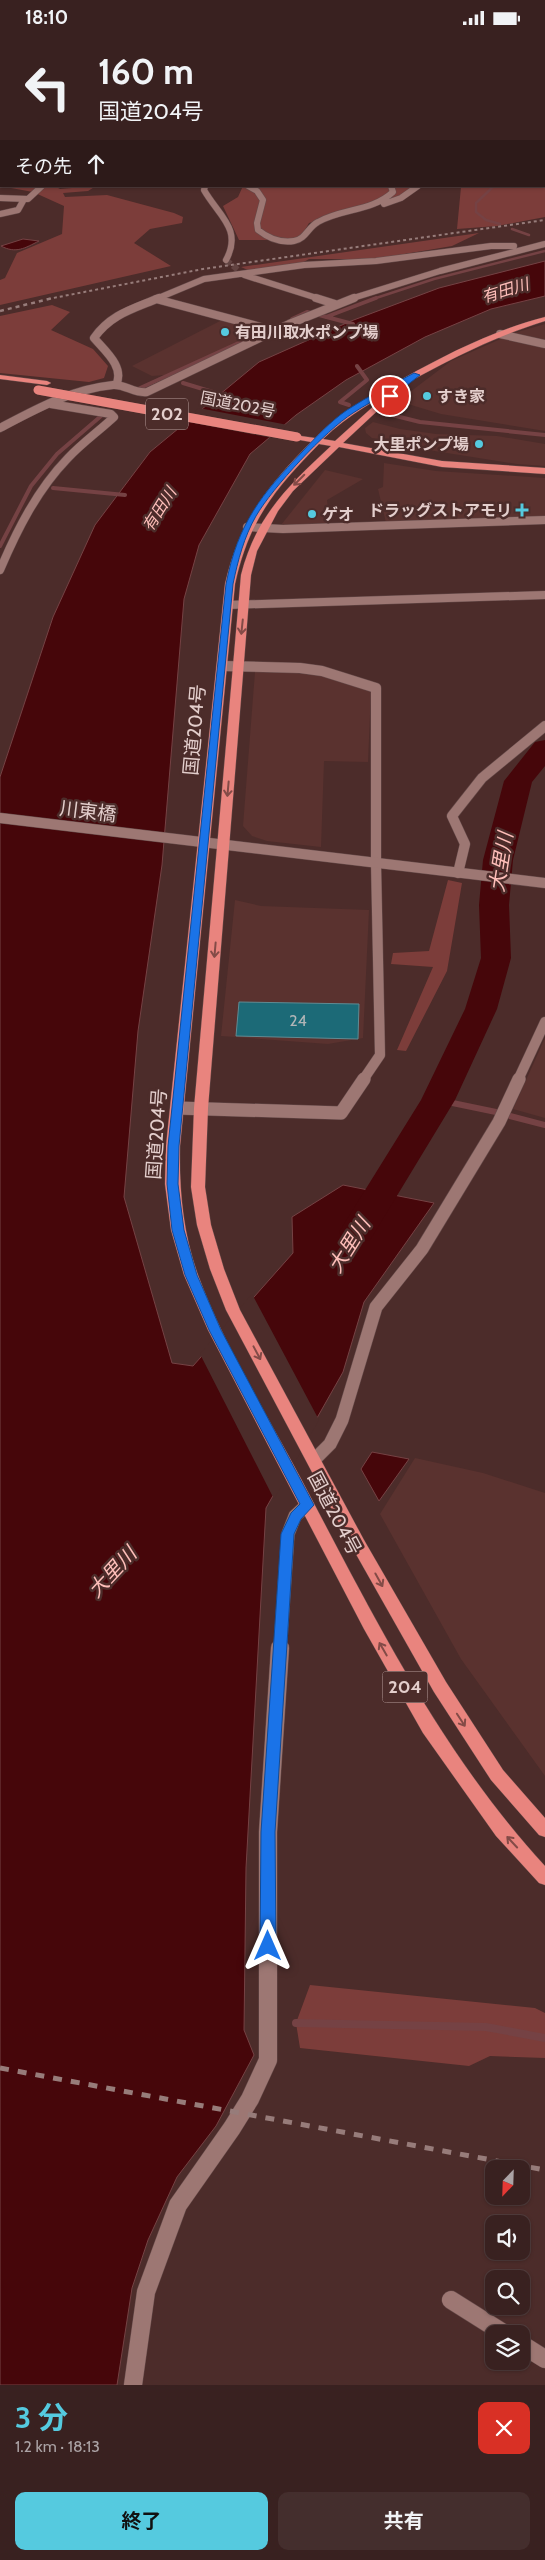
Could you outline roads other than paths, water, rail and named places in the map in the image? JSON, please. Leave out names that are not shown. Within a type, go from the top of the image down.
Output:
[{"type":"highway","points":[[319,439],[349,412],[442,359],[500,334],[545,319]]},
{"type":"highway","points":[[337,442],[416,375]]},
{"type":"highway","name":"国道202号","points":[[0,377],[47,383],[442,464],[545,471]]},
{"type":"highway","name":"国道202号","points":[[0,384],[300,434]]},
{"type":"highway","name":"国道204号","points":[[319,439],[270,489],[247,527],[235,555],[228,605],[178,1108],[172,1184],[178,1230],[191,1275],[215,1330],[372,1629],[429,1728],[502,1831],[545,1878]]},
{"type":"highway","name":"国道204号","points":[[337,442],[290,489],[263,528],[252,551],[246,575],[201,1108],[198,1187],[204,1225],[217,1269],[233,1310],[440,1687],[497,1775],[545,1831]]},
{"type":"street","points":[[0,198],[23,201],[35,196],[41,187]]},
{"type":"street","points":[[206,187],[204,190],[210,204],[226,220],[234,241],[234,249],[226,260]]},
{"type":"street","points":[[250,187],[262,194],[264,201],[256,226],[258,230],[270,238],[285,241],[296,241],[304,238],[317,223],[401,198],[417,187]]},
{"type":"street","points":[[374,207],[393,193],[390,187]]},
{"type":"street","points":[[0,214],[18,210],[23,201]]},
{"type":"street","points":[[116,385],[119,379],[117,365],[94,338],[104,324],[194,281],[241,271],[490,247],[542,245]]},
{"type":"street","points":[[0,428],[46,404],[116,385],[131,391],[147,392],[335,304],[383,287],[466,263],[542,245]]},
{"type":"street","points":[[241,271],[335,304]]},
{"type":"street","points":[[156,299],[276,331]]},
{"type":"street","points":[[500,334],[545,344]]},
{"type":"street","points":[[0,570],[4,549],[42,491],[68,459],[114,417],[112,414],[46,404]]},
{"type":"street","points":[[247,527],[545,520]]},
{"type":"street","points":[[228,605],[545,595]]},
{"type":"street","points":[[178,1108],[341,1113],[380,1055],[376,863],[376,688],[322,671],[300,668],[222,666]]},
{"type":"street","points":[[458,873],[465,844],[452,816],[463,799],[499,762],[545,726]]},
{"type":"street","name":"川東橋","points":[[0,818],[545,883]]},
{"type":"street","points":[[314,1460],[330,1444],[342,1420],[376,1307],[422,1249],[499,1122],[545,1022]]},
{"type":"street","points":[[133,2385],[146,2292],[178,2205],[232,2128],[250,2099],[268,2060],[268,1832],[287,1543],[288,1534],[295,1516],[308,1505]]},
{"type":"street","points":[[451,2300],[490,2325]]},
{"type":"street","points":[[530,2350],[545,2359]]},
{"type":"water","points":[[23,239],[39,241],[16,250],[1,246]]},
{"type":"water","name":"有田川","points":[[545,261],[545,296],[491,309],[425,337],[346,380],[296,415],[250,454],[199,545],[184,599],[162,865],[138,1031],[124,1197],[172,1363],[193,1366],[293,1253],[292,1217],[343,1185],[434,1203],[364,1302],[343,1372],[266,1508],[246,1868],[244,2030],[254,2055],[216,2126],[177,2177],[148,2240],[132,2288],[117,2385],[0,2385],[0,777],[53,617],[95,525],[150,452],[259,362],[351,321],[439,288]]},
{"type":"water","points":[[372,1452],[409,1459],[379,1501],[361,1469]]},
{"type":"waterway","points":[[493,187],[476,203],[476,212],[486,220],[500,224]]},
{"type":"waterway","points":[[512,229],[529,235]]},
{"type":"waterway","points":[[376,298],[434,279],[545,251]]},
{"type":"waterway","points":[[326,317],[376,298]]},
{"type":"waterway","points":[[292,319],[307,312],[311,313]]},
{"type":"waterway","points":[[319,315],[326,317]]},
{"type":"waterway","points":[[326,317],[353,324]]},
{"type":"waterway","points":[[138,389],[254,336]]},
{"type":"waterway","points":[[349,405],[340,402],[367,380],[357,366]]},
{"type":"waterway","points":[[183,383],[226,396]]},
{"type":"waterway","points":[[388,414],[420,422],[545,435]]},
{"type":"waterway","points":[[0,546],[31,486],[57,454],[101,416]]},
{"type":"waterway","points":[[53,488],[125,495]]},
{"type":"waterway","name":"大里川","points":[[357,1232],[438,1100],[481,1009],[496,958],[494,905],[498,860],[506,825],[518,781],[545,748]]},
{"type":"waterway","points":[[438,1100],[496,1112]]},
{"type":"waterway","points":[[510,1116],[545,1125]]},
{"type":"waterway","points":[[296,2023],[486,2027],[545,2038]]},
{"type":"tunnel","points":[[226,260],[238,270]]},
{"type":"railway","points":[[52,298],[203,269],[545,220]]},
{"type":"railway","points":[[0,311],[52,298]]},
{"type":"railway","points":[[48,299],[52,298]]},
{"type":"railway","points":[[0,2068],[545,2170]]},
{"type":"place","name":"有田川取水ポンプ場","points":[[225,332]]},
{"type":"place","name":"すき家","points":[[427,396]]},
{"type":"place","name":"大里ポンプ場","points":[[479,444]]},
{"type":"place","name":"ドラッグストアモリ","points":[[522,510]]},
{"type":"place","name":"ゲオ","points":[[312,514]]}]
